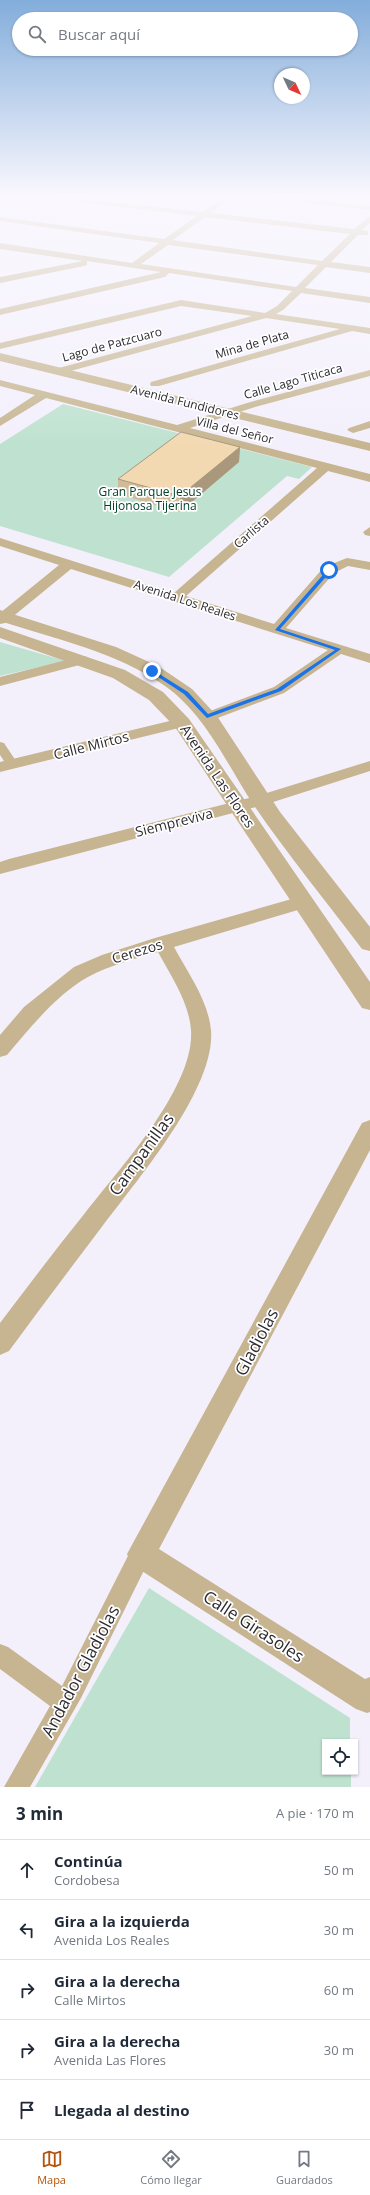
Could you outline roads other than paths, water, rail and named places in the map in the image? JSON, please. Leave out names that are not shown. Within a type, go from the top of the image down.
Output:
[{"type":"street","points":[[0,312],[137,280]]},
{"type":"street","points":[[232,280],[370,300]]},
{"type":"street","name":"Lago de Patzcuaro","points":[[58,371],[268,315],[280,308],[309,280]]},
{"type":"street","points":[[0,346],[181,303],[370,331]]},
{"type":"street","name":"Mina de Plata","points":[[156,384],[355,329]]},
{"type":"street","name":"Avenida Fundidores","points":[[0,346],[370,434]]},
{"type":"street","name":"Avenida Fundidores","points":[[0,357],[370,447]]},
{"type":"street","name":"Calle Lago Titicaca","points":[[177,429],[251,405],[370,373]]},
{"type":"street","name":"Villa del Señor","points":[[0,383],[370,478]]},
{"type":"street","points":[[0,422],[43,395]]},
{"type":"street","points":[[353,430],[370,424]]},
{"type":"street","name":"Carlista","points":[[177,597],[325,467]]},
{"type":"street","name":"Avenida Los Reales","points":[[0,542],[370,659]]},
{"type":"street","points":[[277,630],[329,570],[348,562],[370,566]]},
{"type":"street","points":[[1,621],[68,564]]},
{"type":"street","name":"Avenida Las Flores","points":[[1,621],[82,660],[119,674],[145,688],[166,705],[182,723],[370,1001]]},
{"type":"street","name":"Avenida Las Flores","points":[[1,621],[99,648],[140,665],[186,693],[207,716],[261,800],[370,943]]},
{"type":"street","points":[[207,716],[279,690],[339,649]]},
{"type":"street","points":[[0,682],[82,660]]},
{"type":"street","name":"Calle Mirtos","points":[[6,766],[182,723]]},
{"type":"street","points":[[0,746],[6,766]]},
{"type":"street","name":"Siempreviva","points":[[0,868],[261,800],[370,766]]},
{"type":"street","name":"Cerezos","points":[[0,1049],[31,1012],[82,972],[109,960],[162,943],[302,902]]},
{"type":"street","name":"Campanillas","points":[[0,1343],[155,1137],[183,1093],[198,1060],[201,1031],[193,1002],[162,943]]},
{"type":"street","name":"Gladiolas","points":[[141,1554],[370,1129]]},
{"type":"street","name":"Calle Girasoles","points":[[141,1554],[369,1702]]},
{"type":"street","name":"Andador Gladiolas","points":[[16,1787],[65,1703],[141,1554]]},
{"type":"street","points":[[0,1655],[65,1703]]},
{"type":"park label","name":"Gran Parque Jesus Hijonosa Tijerina","points":[[150,498]]}]
